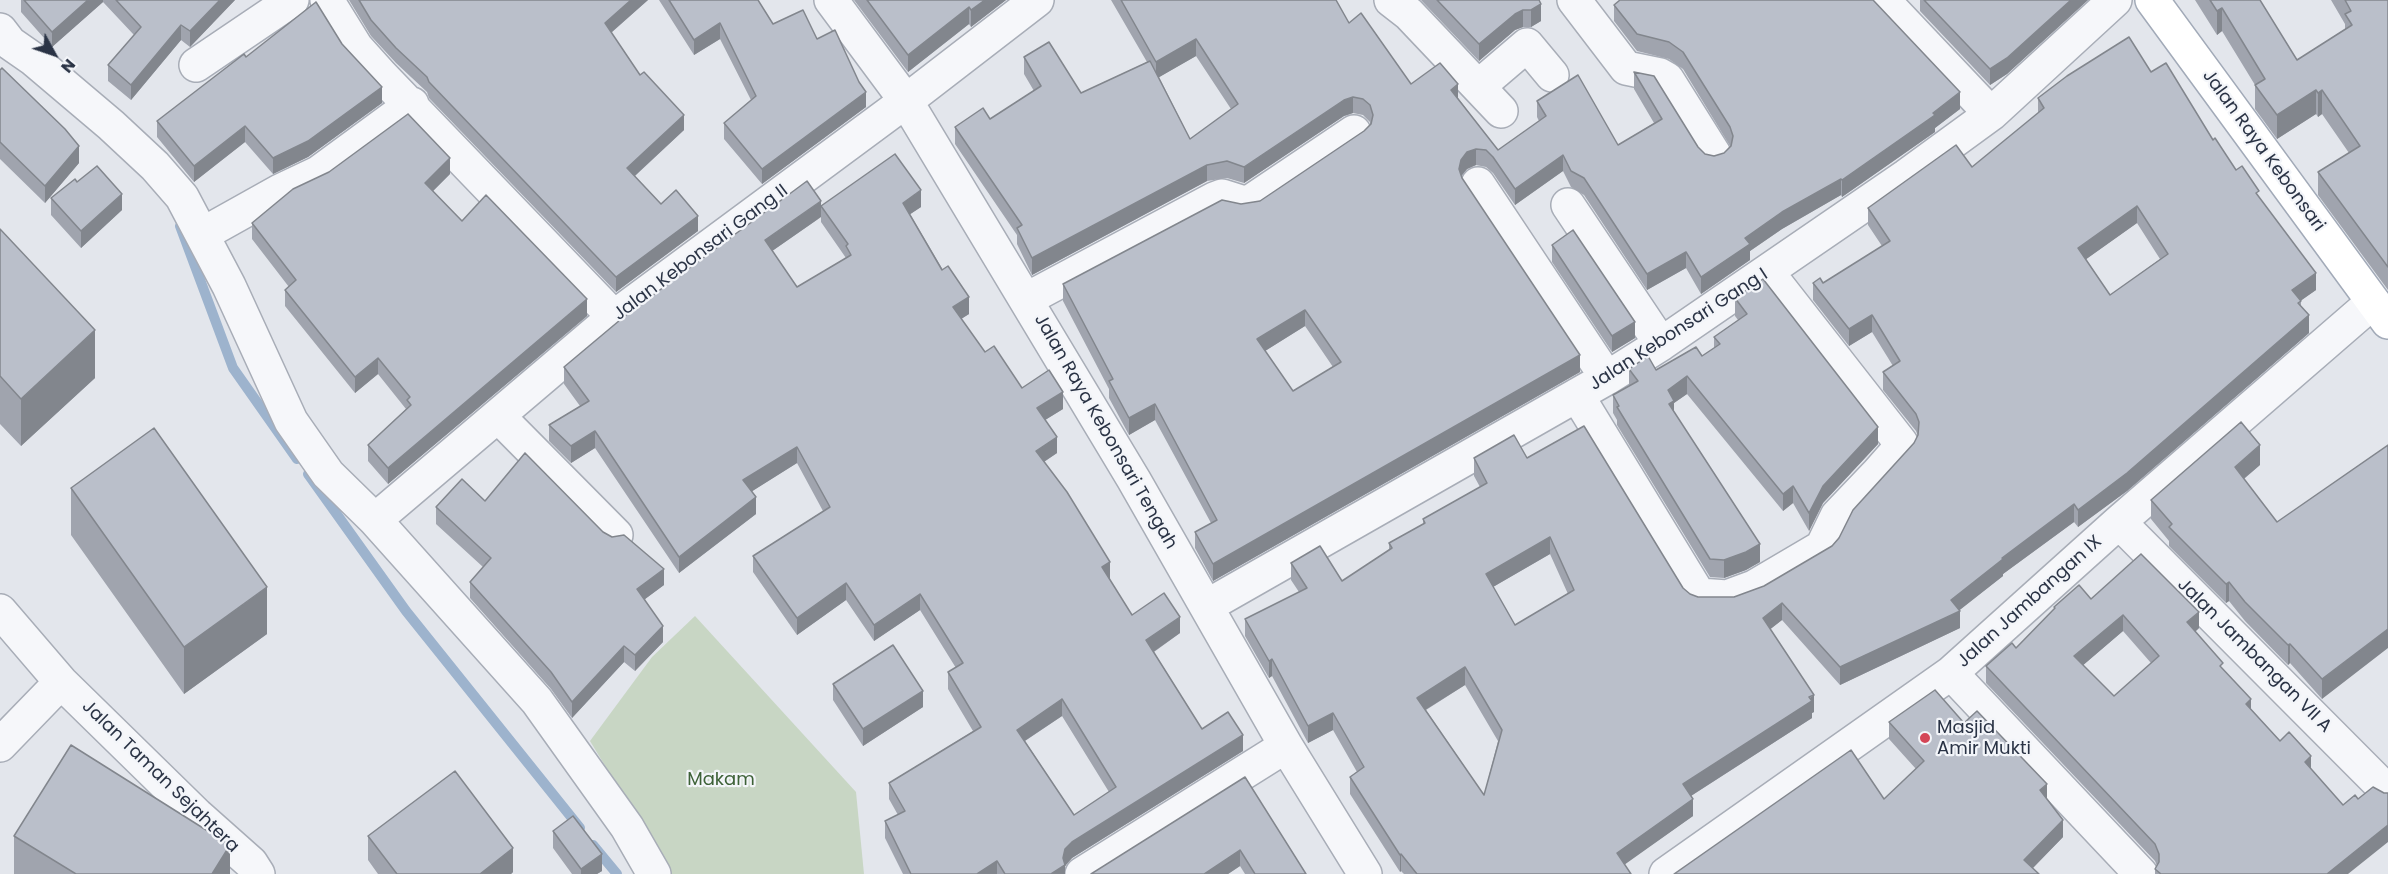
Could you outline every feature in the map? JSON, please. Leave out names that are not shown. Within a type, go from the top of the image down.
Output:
[{"type":"main road","name":"Jalan Raya Kebonsari","points":[[2152,0],[2381,312]]},
{"type":"street","points":[[196,65],[292,0]]},
{"type":"street","points":[[327,0],[356,47],[614,317]]},
{"type":"street","name":"Jalan Raya Kebonsari Tengah","points":[[831,0],[906,101],[1027,299],[1207,606],[1286,746],[1365,874]]},
{"type":"street","name":"Jalan Kebonsari Gang II","points":[[375,520],[614,317],[906,101],[1037,0]]},
{"type":"street","points":[[1574,0],[1626,68],[1660,75],[1667,80],[1714,154]]},
{"type":"street","points":[[1883,0],[1991,114]]},
{"type":"street","name":"Jalan Kebonsari Gang I","points":[[1207,606],[1607,378],[1768,273],[1991,114],[2115,0]]},
{"type":"street","points":[[1409,5],[1471,89],[1501,111]]},
{"type":"street","points":[[0,30],[10,43],[111,125],[155,166],[182,197],[203,234],[291,421],[328,474],[375,520],[537,702],[627,827],[654,874]]},
{"type":"street","points":[[1471,89],[1527,45],[1552,75]]},
{"type":"street","points":[[203,234],[280,191],[318,173],[412,104]]},
{"type":"street","points":[[1027,299],[1214,199],[1222,196],[1241,202],[1250,202],[1354,132]]},
{"type":"street","points":[[1478,184],[1607,378]]},
{"type":"street","points":[[1568,205],[1661,344]]},
{"type":"street","points":[[1577,395],[1699,595],[1726,597],[1754,588],[1822,547],[1837,516],[1900,448],[1901,443],[1768,273]]},
{"type":"street","name":"Jalan Jambangan IX","points":[[1666,874],[1951,673],[2119,522],[2381,312]]},
{"type":"street","points":[[498,416],[616,535]]},
{"type":"street","name":"Jalan Jambangan VII A","points":[[2119,522],[2385,781]]},
{"type":"street","name":"Jalan Taman Sejahtera","points":[[0,612],[61,682],[197,815],[251,863],[258,874]]},
{"type":"street","points":[[1951,673],[2141,874]]},
{"type":"street","points":[[0,745],[61,682]]},
{"type":"street","points":[[1082,874],[1286,746]]},
{"type":"green space","name":"Makam","points":[[695,616],[856,792],[864,874],[671,874],[590,741],[652,657]]},
{"type":"building","points":[[24,0],[88,0],[52,32]]},
{"type":"building","points":[[116,0],[220,0],[190,31],[181,25],[131,85],[108,65],[141,27]]},
{"type":"building","points":[[359,0],[631,0],[605,23],[640,75],[644,72],[684,115],[627,168],[661,204],[676,190],[698,216],[616,277],[429,82],[427,77],[396,48],[371,20]]},
{"type":"building","points":[[669,0],[758,0],[773,24],[803,10],[817,39],[835,30],[866,92],[762,169],[724,123],[756,96],[720,23],[694,40]]},
{"type":"building","points":[[867,0],[985,0],[971,10],[969,7],[908,55]]},
{"type":"building","points":[[1121,0],[1336,0],[1349,23],[1361,13],[1411,84],[1440,63],[1458,84],[1451,90],[1498,150],[1546,116],[1537,101],[1578,75],[1618,145],[1662,119],[1634,72],[1654,76],[1698,147],[1705,154],[1714,156],[1724,153],[1731,146],[1733,136],[1730,127],[1683,52],[1669,42],[1637,34],[1614,5],[1620,0],[1873,0],[1960,92],[1933,113],[1935,115],[1842,180],[1782,212],[1745,238],[1750,244],[1701,277],[1686,252],[1647,274],[1584,178],[1571,171],[1563,155],[1515,189],[1486,150],[1476,149],[1467,152],[1461,160],[1459,169],[1462,178],[1580,355],[1213,564],[1195,532],[1217,520],[1155,404],[1129,418],[1109,381],[1113,379],[1063,284],[1222,200],[1241,204],[1260,201],[1364,131],[1371,124],[1373,115],[1370,105],[1363,99],[1353,97],[1344,100],[1244,167],[1227,161],[1207,165],[1032,258],[1017,228],[1022,225],[955,127],[983,108],[990,119],[1041,86],[1024,57],[1049,42],[1081,93],[1150,61],[1190,139],[1238,104],[1196,39],[1156,62]],"holes":[[[1305,310],[1341,362],[1293,391],[1257,339]]]},
{"type":"building","points":[[1437,0],[1539,0],[1541,4],[1531,10],[1523,10],[1515,14],[1479,44]]},
{"type":"building","points":[[1924,0],[2071,0],[2007,58],[1990,69]]},
{"type":"building","points":[[2210,0],[2260,0],[2297,60],[2352,25],[2345,14],[2351,11],[2345,0],[2388,0],[2388,267],[2318,172],[2360,146],[2322,90],[2318,93],[2316,90],[2277,115],[2255,85],[2265,79],[2222,8],[2217,11]]},
{"type":"building","points":[[316,2],[342,44],[382,87],[308,141],[273,158],[245,126],[194,166],[157,121],[244,54],[246,57]]},
{"type":"building","points":[[2129,37],[2151,72],[2166,63],[2213,140],[2215,138],[2236,170],[2242,166],[2259,191],[2256,193],[2316,273],[2292,290],[2301,301],[2298,303],[2309,315],[2127,473],[2078,510],[2074,504],[1951,600],[1960,611],[1840,667],[1782,603],[1763,618],[1814,695],[1809,697],[1812,701],[1683,784],[1693,799],[1617,853],[1631,874],[1417,874],[1400,855],[1350,777],[1364,767],[1333,713],[1308,726],[1272,659],[1269,661],[1245,619],[1307,588],[1291,563],[1320,546],[1342,581],[1392,548],[1389,543],[1425,523],[1423,519],[1487,483],[1474,458],[1514,435],[1527,458],[1584,426],[1683,588],[1690,594],[1698,597],[1734,597],[1764,586],[1832,546],[1839,538],[1853,510],[1914,443],[1918,435],[1919,422],[1916,414],[1883,372],[1900,361],[1872,315],[1849,329],[1813,283],[1820,278],[1823,283],[1890,241],[1868,208],[1956,145],[1972,167],[2044,108],[2038,98],[2067,76]],"holes":[[[2137,206],[2168,254],[2110,295],[2078,248]],[[1550,537],[1574,590],[1515,625],[1486,574]],[[1465,667],[1502,730],[1484,795],[1417,698]]]},
{"type":"building","points":[[2,68],[65,129],[79,146],[45,186],[0,142],[0,70]]},
{"type":"building","points":[[408,114],[450,158],[425,183],[462,221],[486,195],[587,299],[388,468],[368,445],[411,405],[407,400],[410,397],[378,358],[355,377],[285,290],[296,280],[252,223],[293,189],[329,172]]},
{"type":"building","points":[[895,154],[921,190],[903,203],[942,270],[948,266],[969,297],[953,307],[985,352],[994,346],[1022,388],[1049,370],[1063,392],[1037,408],[1057,437],[1036,451],[1067,492],[1110,562],[1102,567],[1132,615],[1164,593],[1180,617],[1146,640],[1202,729],[1228,712],[1243,735],[1072,842],[1065,849],[1063,858],[1065,865],[1051,874],[1005,874],[997,861],[977,874],[911,874],[885,821],[905,811],[889,783],[981,727],[948,672],[963,663],[920,594],[874,625],[846,583],[797,618],[753,556],[830,507],[797,447],[743,480],[756,497],[679,557],[595,431],[571,446],[549,425],[589,401],[564,367],[626,315],[807,181],[821,201],[765,240],[797,287],[851,255],[846,246],[848,244],[821,206]],"holes":[[[1062,699],[1116,787],[1074,815],[1017,730]]]},
{"type":"building","points":[[97,166],[122,194],[81,231],[51,198],[75,179],[77,182]]},
{"type":"building","points":[[0,229],[95,330],[21,399],[0,376]]},
{"type":"building","points":[[1573,230],[1635,322],[1612,336],[1552,245]]},
{"type":"building","points":[[1763,279],[1878,427],[1823,486],[1809,513],[1793,486],[1783,494],[1687,376],[1668,390],[1674,401],[1669,404],[1760,544],[1724,560],[1710,559],[1617,407],[1619,406],[1613,395],[1638,381],[1629,369],[1648,356],[1656,370],[1696,347],[1702,356],[1720,344],[1714,337],[1747,314],[1735,298]]},
{"type":"building","points":[[2241,422],[2260,445],[2235,467],[2277,522],[2388,445],[2388,629],[2322,679],[2290,644],[2288,645],[2245,602],[2229,582],[2226,584],[2169,527],[2172,524],[2151,500]]},
{"type":"building","points":[[154,428],[267,587],[184,647],[71,488]]},
{"type":"building","points":[[525,453],[603,532],[612,537],[624,535],[664,569],[637,589],[663,626],[635,655],[624,646],[572,702],[551,672],[470,582],[491,558],[436,507],[462,479],[485,501]]},
{"type":"building","points":[[2141,554],[2199,612],[2187,622],[2223,663],[2220,666],[2251,699],[2246,704],[2280,741],[2289,732],[2311,756],[2305,762],[2343,805],[2355,795],[2358,799],[2373,787],[2388,793],[2388,825],[2327,874],[2161,874],[2155,869],[2159,862],[2159,854],[2155,844],[1986,666],[2012,643],[2016,648],[2054,607],[2079,585],[2091,599]],"holes":[[[2123,615],[2159,656],[2114,696],[2074,656]]]},
{"type":"building","points":[[893,645],[923,691],[863,729],[833,684]]},
{"type":"building","points":[[1935,690],[1964,723],[1977,711],[2047,784],[2040,790],[2063,820],[2024,860],[2039,874],[1674,874],[1851,750],[1884,799],[1924,761],[1889,722]]},
{"type":"building","points":[[71,745],[230,845],[212,874],[76,874],[14,836]]},
{"type":"building","points":[[455,771],[513,848],[480,874],[397,874],[368,836]]},
{"type":"building","points":[[1245,777],[1306,874],[1255,874],[1240,850],[1204,874],[1091,874]]},
{"type":"building","points":[[573,816],[602,854],[581,869],[553,831]]},
{"type":"waterway","points":[[180,226],[233,368],[297,459]]},
{"type":"waterway","points":[[308,474],[406,611],[580,828]]},
{"type":"waterway","points":[[593,845],[617,874]]},
{"type":"place","name":"Masjid Amir Mukti","points":[[1925,738]]}]
